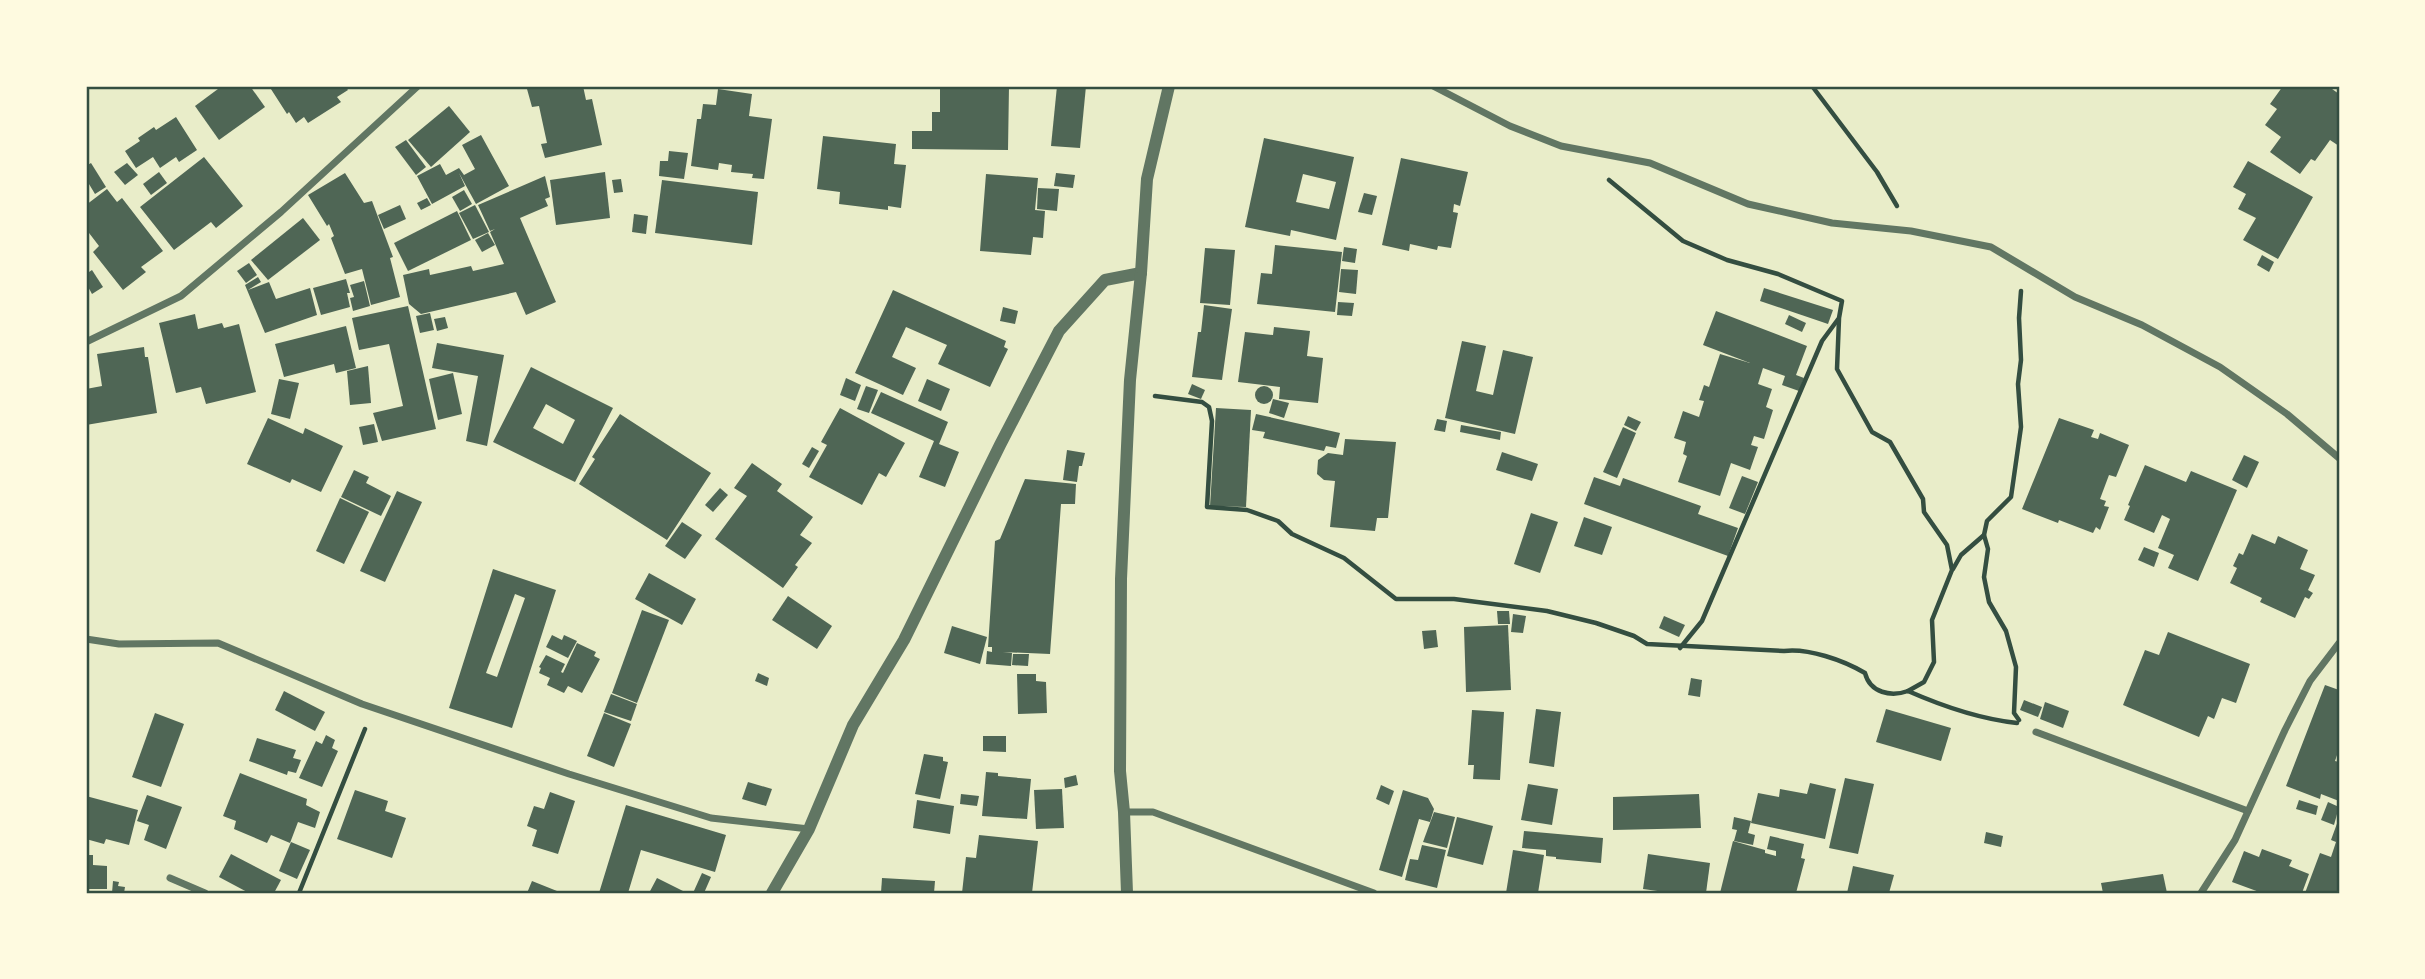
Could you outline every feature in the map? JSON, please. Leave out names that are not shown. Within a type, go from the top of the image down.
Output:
[{"type":"street","points":[[86,342],[181,296],[281,212],[418,86]]},
{"type":"street","points":[[1127,893],[1120,771],[1121,579],[1130,393],[1147,180],[1169,86]]},
{"type":"street","points":[[1433,86],[1510,126],[1561,146],[1650,163],[1748,204],[1832,223],[1911,231],[1991,247],[2075,297],[2142,325],[2220,367],[2287,414],[2339,458]]},
{"type":"street","points":[[772,893],[808,829],[853,725],[904,640],[1059,331],[1105,279],[1141,273]]},
{"type":"street","points":[[86,639],[119,644],[218,643],[374,709],[569,774],[711,818],[808,829]]},
{"type":"street","points":[[2202,893],[2235,839],[2310,681],[2339,643]]},
{"type":"street","points":[[2036,732],[2248,811]]},
{"type":"street","points":[[1124,812],[1153,811],[1374,893]]},
{"type":"street","points":[[170,878],[205,893]]},
{"type":"path","points":[[1811,86],[1877,172],[1911,231]]},
{"type":"path","points":[[1589,152],[1597,170],[1683,241],[1727,260],[1778,274],[1842,301],[1838,369],[1872,432],[1890,442],[1910,476],[1923,499],[1924,512],[1947,545],[1952,570]]},
{"type":"path","points":[[1908,691],[1956,709],[2002,722],[2022,724],[2014,713],[2016,667],[2006,631],[1989,602],[1984,577],[1988,549],[1984,535],[1987,520],[2011,497],[2015,474],[2021,426],[2018,384],[2021,360],[2019,318],[2022,266]]},
{"type":"path","points":[[1680,648],[1702,621],[1822,341],[1839,318]]},
{"type":"path","points":[[1130,393],[1202,402],[1209,407],[1212,421],[1207,507],[1248,510],[1278,521],[1292,534],[1344,558],[1396,598],[1454,599],[1547,611],[1596,623],[1634,636],[1647,644],[1680,648],[1704,646],[1784,651],[1797,649],[1854,666],[1865,673],[1867,682],[1881,692],[1896,695],[1924,682],[1934,662],[1933,620],[1952,570],[1961,555],[1984,535]]},
{"type":"path","points":[[299,893],[374,709]]},
{"type":"building","points":[[222,86],[250,86],[265,107],[219,140],[195,106]]},
{"type":"building","points":[[269,86],[345,86],[348,90],[337,97],[341,102],[308,123],[304,117],[296,123]]},
{"type":"building","points":[[583,86],[586,100],[592,99],[602,145],[545,158],[541,144],[547,143],[539,106],[532,107],[527,89]]},
{"type":"building","points":[[940,86],[1009,86],[1008,150],[912,149],[912,131],[932,131],[932,112],[940,112]]},
{"type":"building","points":[[1057,86],[1086,86],[1080,148],[1051,146]]},
{"type":"building","points":[[2283,86],[2328,86],[2339,94],[2339,146],[2330,140],[2315,161],[2311,159],[2300,174],[2270,152],[2281,137],[2265,125],[2277,109],[2270,104]]},
{"type":"building","points":[[718,89],[752,94],[749,116],[772,119],[764,179],[752,178],[753,174],[731,172],[732,165],[719,163],[718,170],[691,166],[697,119],[701,119],[703,104],[716,105]]},
{"type":"building","points":[[449,106],[470,132],[431,167],[408,140]]},
{"type":"building","points":[[176,117],[197,150],[179,162],[176,157],[160,168],[153,157],[136,168],[125,151],[154,127],[156,130]]},
{"type":"building","points":[[481,135],[509,186],[476,204],[459,173],[465,186],[432,204],[417,176],[440,164],[446,175],[459,168],[464,175],[475,169],[462,145]]},
{"type":"building","points":[[823,136],[896,144],[894,164],[906,165],[901,208],[888,206],[888,210],[839,204],[840,192],[817,189]]},
{"type":"building","points":[[1264,138],[1354,157],[1336,240],[1291,230],[1290,236],[1245,227]],"holes":[[[1303,174],[1336,182],[1329,209],[1296,202]]]},
{"type":"building","points":[[406,140],[426,167],[416,175],[395,147]]},
{"type":"building","points":[[669,151],[688,153],[684,179],[659,176],[660,161],[668,161]]},
{"type":"building","points":[[204,157],[243,206],[216,228],[211,222],[174,250],[140,207]]},
{"type":"building","points":[[1401,158],[1468,172],[1460,206],[1454,204],[1453,212],[1458,213],[1451,248],[1438,246],[1437,250],[1410,244],[1409,251],[1382,245]]},
{"type":"building","points":[[2248,161],[2313,197],[2278,259],[2243,240],[2256,218],[2238,209],[2246,194],[2233,187]]},
{"type":"building","points":[[91,163],[106,187],[95,194],[89,184],[86,187],[86,166]]},
{"type":"building","points":[[127,163],[138,175],[125,185],[114,172]]},
{"type":"building","points":[[159,172],[167,183],[151,195],[143,184]]},
{"type":"building","points":[[605,172],[610,218],[556,225],[550,180]]},
{"type":"building","points":[[345,173],[364,203],[372,201],[393,257],[390,258],[400,297],[371,305],[362,269],[345,274],[331,238],[334,236],[329,224],[327,226],[308,195]]},
{"type":"building","points":[[1056,173],[1075,175],[1073,188],[1054,186]]},
{"type":"building","points":[[986,174],[1038,178],[1035,210],[1045,211],[1043,238],[1033,237],[1031,255],[980,251]]},
{"type":"building","points":[[545,176],[550,197],[545,199],[548,206],[520,218],[556,302],[526,315],[516,292],[421,314],[409,304],[403,275],[429,269],[430,275],[471,266],[473,271],[504,264],[490,232],[495,229],[490,231],[478,205]]},
{"type":"building","points":[[621,179],[623,192],[614,193],[612,180]]},
{"type":"building","points":[[662,180],[758,192],[752,245],[655,233]]},
{"type":"building","points":[[1038,188],[1059,189],[1057,211],[1037,209]]},
{"type":"building","points":[[107,189],[117,202],[122,198],[163,251],[141,267],[146,272],[123,290],[93,252],[99,246],[86,229],[86,205]]},
{"type":"building","points":[[464,190],[472,204],[460,211],[452,197]]},
{"type":"building","points":[[1364,193],[1377,196],[1372,215],[1358,212]]},
{"type":"building","points":[[427,198],[431,205],[421,210],[417,203]]},
{"type":"building","points":[[400,205],[406,219],[384,229],[378,215]]},
{"type":"building","points":[[475,205],[489,232],[473,239],[459,213]]},
{"type":"building","points":[[457,211],[471,240],[408,271],[394,243]]},
{"type":"building","points":[[634,214],[648,216],[646,234],[632,232]]},
{"type":"building","points":[[303,218],[320,240],[268,280],[251,260]]},
{"type":"building","points":[[488,233],[495,245],[482,252],[475,240]]},
{"type":"building","points":[[1275,245],[1342,252],[1335,312],[1257,304],[1261,273],[1272,274]]},
{"type":"building","points":[[1344,247],[1357,249],[1355,263],[1342,261]]},
{"type":"building","points":[[1205,248],[1235,250],[1230,305],[1200,303]]},
{"type":"building","points":[[2262,255],[2274,262],[2269,272],[2257,265]]},
{"type":"building","points":[[249,263],[257,275],[246,283],[237,271]]},
{"type":"building","points":[[1341,269],[1358,270],[1356,294],[1339,292]]},
{"type":"building","points":[[92,270],[103,287],[92,294],[86,283],[86,274]]},
{"type":"building","points":[[258,277],[261,282],[248,290],[269,282],[276,299],[310,288],[317,315],[265,333],[245,285]]},
{"type":"building","points":[[346,279],[350,307],[321,315],[313,288]]},
{"type":"building","points":[[364,281],[370,306],[353,311],[350,298],[354,297],[350,285]]},
{"type":"building","points":[[1764,288],[1833,310],[1828,324],[1760,301]]},
{"type":"building","points":[[893,290],[1006,341],[1004,347],[1008,349],[990,387],[938,364],[947,345],[906,327],[892,357],[916,368],[903,395],[855,373]]},
{"type":"building","points":[[1338,302],[1354,303],[1352,316],[1337,315]]},
{"type":"building","points":[[1204,305],[1232,309],[1222,380],[1192,377]]},
{"type":"building","points":[[408,306],[436,429],[382,441],[373,413],[403,406],[389,344],[359,350],[352,318]]},
{"type":"building","points":[[1003,307],[1018,311],[1015,324],[1000,321]]},
{"type":"building","points":[[1716,311],[1807,346],[1796,375],[1804,378],[1799,391],[1782,385],[1785,376],[1763,368],[1758,384],[1772,389],[1766,407],[1773,410],[1764,439],[1754,436],[1751,445],[1758,447],[1750,470],[1731,463],[1720,496],[1678,482],[1687,456],[1683,454],[1686,442],[1674,438],[1683,411],[1699,417],[1704,401],[1699,400],[1704,385],[1709,387],[1720,354],[1750,363],[1703,345]]},
{"type":"building","points":[[430,313],[434,330],[420,333],[416,316]]},
{"type":"building","points":[[195,314],[198,329],[222,323],[224,328],[239,324],[256,392],[206,404],[201,387],[176,393],[159,323]]},
{"type":"building","points":[[1789,315],[1806,323],[1802,332],[1785,324]]},
{"type":"building","points":[[445,317],[448,328],[437,331],[434,319]]},
{"type":"building","points":[[346,326],[356,368],[336,373],[334,364],[284,377],[275,344]]},
{"type":"building","points":[[1274,327],[1310,331],[1307,356],[1323,358],[1318,403],[1279,399],[1280,387],[1238,382],[1245,332],[1273,335]]},
{"type":"building","points":[[1462,341],[1486,346],[1476,391],[1493,395],[1503,350],[1533,357],[1515,434],[1445,418]]},
{"type":"building","points":[[437,343],[504,355],[487,446],[466,441],[478,376],[432,368]]},
{"type":"building","points":[[144,347],[157,413],[86,425],[86,389],[102,386],[97,354]]},
{"type":"building","points":[[368,366],[371,403],[350,405],[347,371]]},
{"type":"building","points":[[531,367],[613,408],[575,482],[493,442]],"holes":[[[546,404],[575,420],[563,444],[533,428]]]},
{"type":"building","points":[[453,373],[462,414],[438,420],[429,379]]},
{"type":"building","points":[[846,378],[861,385],[855,401],[840,395]]},
{"type":"building","points":[[279,379],[299,383],[290,419],[271,414]]},
{"type":"building","points":[[927,379],[950,389],[941,411],[918,401]]},
{"type":"building","points":[[1192,384],[1205,390],[1201,399],[1188,394]]},
{"type":"building","points":[[866,386],[878,390],[869,413],[857,409]]},
{"type":"building","points":[[1264,386],[1270,389],[1273,395],[1270,401],[1264,404],[1258,401],[1255,395],[1258,389]]},
{"type":"building","points":[[881,392],[948,422],[939,444],[959,452],[945,487],[919,477],[934,441],[871,413]]},
{"type":"building","points":[[1273,399],[1289,403],[1284,418],[1269,413]]},
{"type":"building","points":[[840,408],[905,443],[886,477],[879,473],[862,505],[809,477],[827,445],[821,442]]},
{"type":"building","points":[[1216,408],[1251,410],[1246,507],[1210,506]]},
{"type":"building","points":[[620,414],[711,473],[667,540],[579,484],[595,459],[592,457]]},
{"type":"building","points":[[1256,414],[1340,433],[1336,448],[1326,446],[1324,451],[1263,438],[1265,432],[1252,430]]},
{"type":"building","points":[[1628,416],[1641,422],[1636,431],[1624,425]]},
{"type":"building","points":[[268,418],[303,434],[305,428],[343,446],[321,492],[292,479],[290,483],[247,464]]},
{"type":"building","points":[[2059,418],[2094,430],[2091,437],[2098,439],[2100,433],[2129,445],[2116,477],[2109,475],[2100,499],[2106,501],[2104,506],[2109,507],[2100,530],[2096,527],[2093,533],[2022,509]]},
{"type":"building","points":[[1437,419],[1447,421],[1445,432],[1434,430]]},
{"type":"building","points":[[374,424],[378,442],[363,445],[359,427]]},
{"type":"building","points":[[1461,425],[1501,432],[1500,440],[1460,432]]},
{"type":"building","points":[[1623,427],[1636,433],[1617,478],[1603,472]]},
{"type":"building","points":[[1345,439],[1396,442],[1388,518],[1377,518],[1375,531],[1330,527],[1335,481],[1324,480],[1317,474],[1318,460],[1328,453],[1343,455]]},
{"type":"building","points":[[812,447],[819,451],[809,468],[802,464]]},
{"type":"building","points":[[1067,450],[1085,453],[1082,466],[1079,466],[1077,482],[1063,480]]},
{"type":"building","points":[[1502,452],[1538,464],[1532,481],[1496,470]]},
{"type":"building","points":[[2244,455],[2259,462],[2247,488],[2232,480]]},
{"type":"building","points":[[752,463],[782,484],[777,491],[813,517],[800,535],[812,543],[795,565],[798,567],[783,588],[715,539],[747,496],[734,488]]},
{"type":"building","points":[[2145,465],[2186,482],[2191,471],[2237,490],[2198,581],[2168,568],[2174,555],[2158,548],[2170,519],[2162,515],[2154,533],[2124,520]]},
{"type":"building","points":[[354,470],[369,477],[366,483],[391,496],[381,516],[341,497]]},
{"type":"building","points":[[1742,476],[1758,482],[1745,514],[1729,508]]},
{"type":"building","points":[[1594,477],[1620,486],[1623,478],[1701,506],[1698,514],[1738,528],[1728,556],[1584,504]]},
{"type":"building","points":[[1025,479],[1076,484],[1075,504],[1061,504],[1050,654],[1003,652],[1012,653],[1011,666],[986,664],[987,651],[992,652],[992,647],[988,647],[995,541],[1000,539]]},
{"type":"building","points":[[720,488],[728,495],[713,512],[705,505]]},
{"type":"building","points":[[397,491],[422,502],[385,582],[360,571]]},
{"type":"building","points":[[340,498],[369,512],[344,564],[316,551]]},
{"type":"building","points":[[1531,513],[1558,522],[1540,573],[1514,564]]},
{"type":"building","points":[[1584,517],[1612,527],[1602,555],[1574,546]]},
{"type":"building","points":[[682,522],[702,535],[685,559],[665,546]]},
{"type":"building","points":[[2252,534],[2275,544],[2278,536],[2308,550],[2300,569],[2315,575],[2308,590],[2313,593],[2309,599],[2305,597],[2295,618],[2260,602],[2262,598],[2230,583],[2237,568],[2233,566],[2239,553],[2243,555]]},
{"type":"building","points":[[2144,547],[2159,553],[2154,567],[2138,560]]},
{"type":"building","points":[[493,569],[556,590],[512,728],[449,708]],"holes":[[[515,594],[525,598],[497,677],[486,673]]]},
{"type":"building","points":[[649,573],[696,599],[682,625],[635,599]]},
{"type":"building","points":[[788,596],[832,626],[817,649],[772,620]]},
{"type":"building","points":[[642,610],[669,620],[637,703],[612,693]]},
{"type":"building","points":[[1497,611],[1509,611],[1510,624],[1498,624]]},
{"type":"building","points":[[1513,614],[1526,616],[1523,633],[1511,632]]},
{"type":"building","points":[[1664,616],[1685,625],[1679,637],[1659,628]]},
{"type":"building","points":[[1508,625],[1511,690],[1466,692],[1464,627]]},
{"type":"building","points":[[952,626],[987,637],[980,664],[944,653]]},
{"type":"building","points":[[1436,630],[1438,647],[1424,649],[1422,631]]},
{"type":"building","points":[[2168,632],[2250,664],[2236,703],[2222,698],[2214,719],[2208,716],[2199,737],[2123,705],[2145,650],[2159,655]]},
{"type":"building","points":[[552,635],[562,640],[564,635],[577,641],[568,658],[546,647]]},
{"type":"building","points":[[577,643],[596,652],[594,656],[600,659],[582,693],[568,686],[564,693],[547,685],[550,678],[539,673],[539,667],[546,655],[565,664],[561,672],[563,673]]},
{"type":"building","points":[[1013,654],[1029,654],[1028,666],[1012,665]]},
{"type":"building","points":[[758,673],[769,678],[767,686],[755,681]]},
{"type":"building","points":[[1017,674],[1036,674],[1036,681],[1046,682],[1047,713],[1018,714]]},
{"type":"building","points":[[1691,678],[1702,680],[1700,697],[1688,695]]},
{"type":"building","points":[[2325,685],[2339,690],[2339,749],[2335,761],[2339,762],[2339,801],[2321,794],[2320,799],[2286,786]]},
{"type":"building","points":[[284,691],[325,712],[315,731],[275,710]]},
{"type":"building","points":[[611,694],[637,704],[631,721],[604,712]]},
{"type":"building","points":[[2024,700],[2042,707],[2038,717],[2020,710]]},
{"type":"building","points":[[2045,702],[2069,711],[2063,728],[2040,719]]},
{"type":"building","points":[[1536,709],[1561,712],[1554,767],[1529,763]]},
{"type":"building","points":[[1886,709],[1951,728],[1941,761],[1876,742]]},
{"type":"building","points":[[1472,710],[1504,712],[1500,780],[1473,779],[1474,765],[1468,765]]},
{"type":"building","points":[[155,713],[184,724],[161,787],[132,777]]},
{"type":"building","points":[[604,713],[631,724],[614,767],[587,756]]},
{"type":"building","points":[[326,735],[335,740],[332,748],[338,751],[322,787],[299,778],[316,741],[322,744]]},
{"type":"building","points":[[983,736],[1006,736],[1006,752],[983,751]]},
{"type":"building","points":[[257,738],[296,750],[293,758],[301,760],[296,773],[288,771],[287,775],[249,761]]},
{"type":"building","points":[[924,754],[943,757],[943,761],[948,762],[940,799],[915,794]]},
{"type":"building","points":[[986,772],[998,773],[998,776],[1031,779],[1027,819],[982,816]]},
{"type":"building","points":[[240,773],[307,799],[306,805],[320,812],[315,828],[298,822],[290,843],[271,835],[267,843],[234,829],[236,821],[223,816]]},
{"type":"building","points":[[1076,775],[1078,785],[1065,788],[1064,778]]},
{"type":"building","points":[[1845,778],[1874,784],[1858,854],[1829,848]]},
{"type":"building","points":[[748,782],[772,789],[766,806],[742,799]]},
{"type":"building","points":[[1810,783],[1836,789],[1825,839],[1751,823],[1758,793],[1779,797],[1780,789],[1807,794]]},
{"type":"building","points":[[1528,784],[1558,789],[1552,825],[1521,820]]},
{"type":"building","points":[[1381,785],[1394,791],[1389,805],[1376,799]]},
{"type":"building","points":[[1062,789],[1064,828],[1036,829],[1034,790]]},
{"type":"building","points":[[355,790],[388,801],[385,811],[406,818],[392,858],[337,839]]},
{"type":"building","points":[[1403,790],[1428,798],[1434,809],[1430,822],[1419,819],[1402,877],[1379,870]]},
{"type":"building","points":[[550,792],[575,801],[558,854],[532,846],[537,830],[527,826],[534,806],[544,809]]},
{"type":"building","points":[[961,794],[979,796],[977,806],[960,804]]},
{"type":"building","points":[[1699,794],[1701,828],[1613,830],[1613,797]]},
{"type":"building","points":[[147,795],[182,807],[166,849],[144,840],[149,825],[137,821]]},
{"type":"building","points":[[86,796],[138,810],[129,845],[106,839],[104,844],[86,839]]},
{"type":"building","points":[[917,800],[954,806],[950,834],[913,828]]},
{"type":"building","points":[[2299,800],[2318,806],[2316,815],[2296,809]]},
{"type":"building","points":[[2328,802],[2339,807],[2334,825],[2321,820]]},
{"type":"building","points":[[626,805],[726,835],[715,872],[641,850],[628,893],[599,893]]},
{"type":"building","points":[[1434,812],[1455,817],[1447,848],[1423,842]]},
{"type":"building","points":[[1457,817],[1493,826],[1483,865],[1447,856]]},
{"type":"building","points":[[1734,817],[1751,821],[1748,833],[1755,835],[1753,845],[1734,841],[1737,830],[1732,829]]},
{"type":"building","points":[[2339,818],[2339,893],[2305,893],[2320,853],[2331,857],[2336,842],[2331,840]]},
{"type":"building","points":[[1524,831],[1603,838],[1601,863],[1556,859],[1546,856],[1546,850],[1522,848]]},
{"type":"building","points":[[1986,832],[2003,836],[2001,847],[1984,843]]},
{"type":"building","points":[[979,835],[1038,841],[1032,893],[962,893],[966,857],[976,858]]},
{"type":"building","points":[[1770,836],[1804,844],[1801,858],[1805,859],[1796,893],[1720,893],[1733,841],[1776,856],[1776,851],[1767,849]]},
{"type":"building","points":[[291,842],[310,850],[297,879],[279,871]]},
{"type":"building","points":[[1422,845],[1446,850],[1437,888],[1405,880],[1410,859],[1418,860]]},
{"type":"building","points":[[2262,849],[2292,860],[2289,866],[2309,874],[2302,893],[2262,893],[2232,882],[2244,851],[2259,857]]},
{"type":"building","points":[[1513,850],[1544,855],[1538,893],[1506,893]]},
{"type":"building","points":[[231,854],[281,880],[274,893],[249,893],[219,877]]},
{"type":"building","points":[[1648,854],[1710,863],[1706,893],[1672,893],[1643,889]]},
{"type":"building","points":[[86,855],[93,855],[93,865],[107,866],[107,889],[86,889]]},
{"type":"building","points":[[1853,866],[1894,875],[1889,893],[1847,893]]},
{"type":"building","points":[[702,873],[711,877],[704,893],[693,893]]},
{"type":"building","points":[[2163,874],[2167,893],[2103,893],[2101,883]]},
{"type":"building","points":[[657,878],[687,893],[649,893]]},
{"type":"building","points":[[882,878],[935,881],[934,893],[881,893]]},
{"type":"building","points":[[113,881],[119,882],[118,886],[125,887],[124,893],[112,893]]},
{"type":"building","points":[[532,881],[562,893],[527,893]]}]
